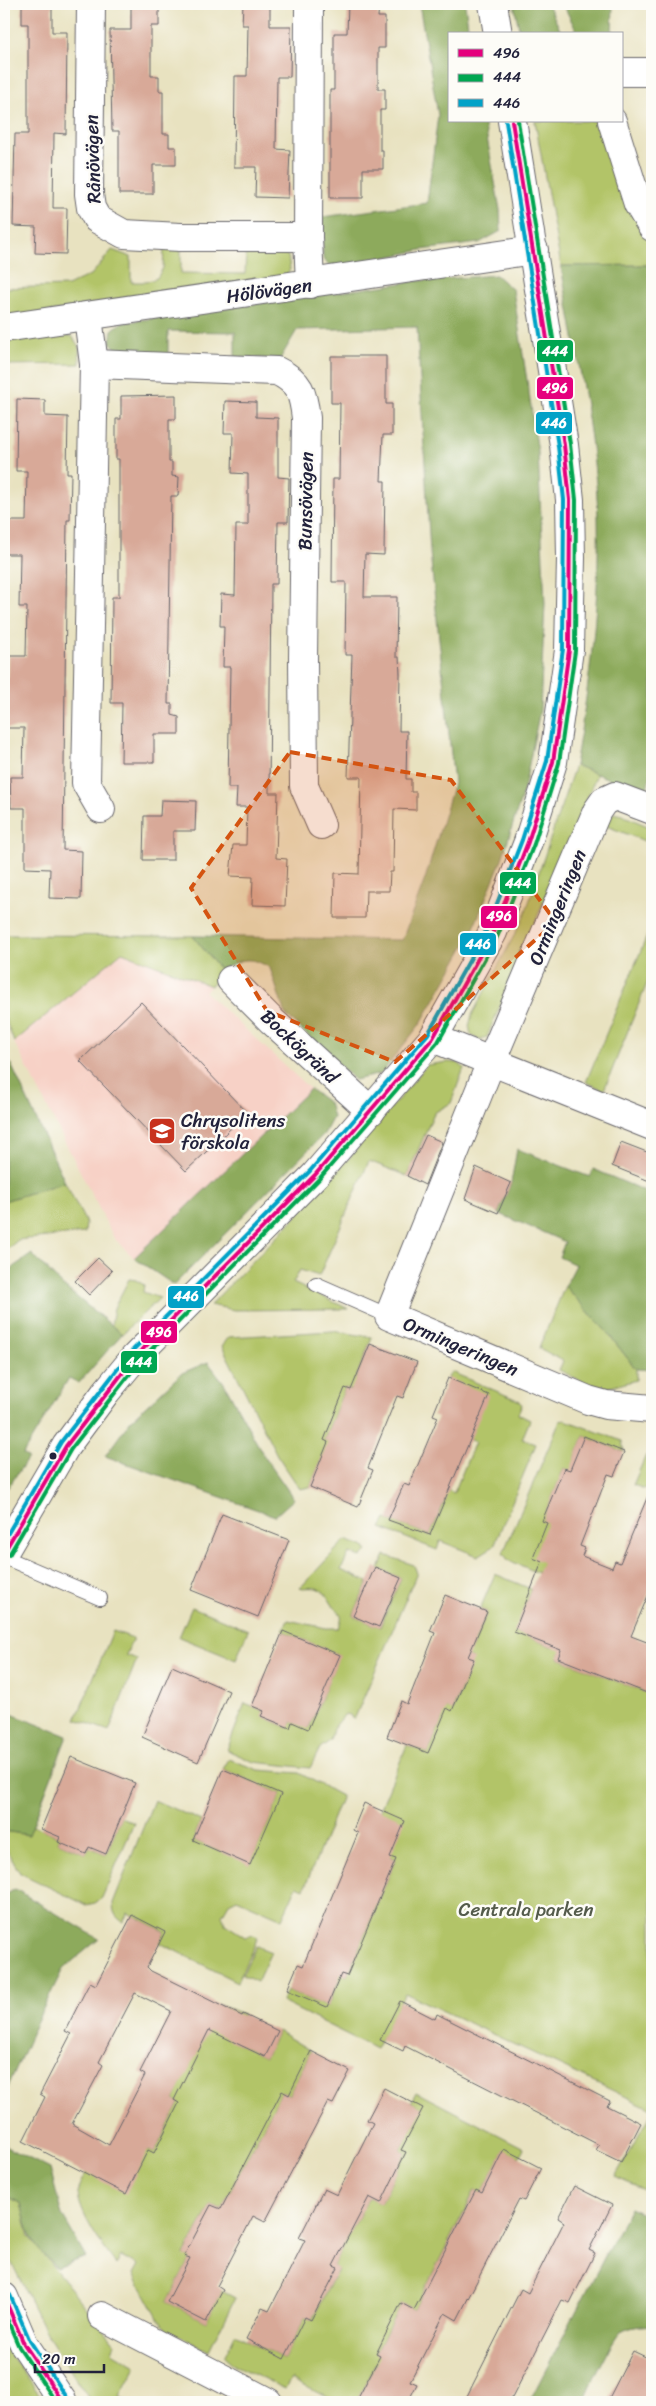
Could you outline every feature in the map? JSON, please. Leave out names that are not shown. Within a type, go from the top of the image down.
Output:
[{"type":"street","name":"Rånövägen","points":[[91,4],[89,194],[91,208],[97,218],[124,234],[180,237],[308,237]]},
{"type":"street","points":[[309,4],[308,237],[310,284]]},
{"type":"street","points":[[493,4],[498,32]]},
{"type":"street","points":[[624,72],[652,72]]},
{"type":"street","points":[[4,1552],[72,1439],[123,1371],[315,1175],[433,1038],[493,932],[528,842],[553,762],[569,650],[571,558],[569,491],[557,393],[512,122]]},
{"type":"street","points":[[612,122],[638,204],[652,227]]},
{"type":"street","name":"Hölövägen","points":[[4,328],[534,250]]},
{"type":"street","points":[[88,317],[94,364],[86,783],[101,809]]},
{"type":"street","name":"Bunsövägen","points":[[94,364],[277,371],[292,378],[299,388],[304,402],[306,418],[303,659],[304,786],[321,825]]},
{"type":"street","name":"Ormingeringen","points":[[652,810],[615,796],[604,801],[599,806],[389,1316],[588,1400],[652,1409]]},
{"type":"street","name":"Bockögränd","points":[[231,980],[272,1021],[371,1111]]},
{"type":"street","points":[[433,1038],[652,1126]]},
{"type":"street","points":[[4,2297],[24,2344],[63,2402]]},
{"type":"street","points":[[102,2316],[268,2402]]},
{"type":"lane","points":[[316,1284],[389,1316]]},
{"type":"lane","points":[[4,1557],[100,1598]]},
{"type":"highlighted area","points":[[290,752],[451,780],[556,922],[395,1062],[267,1011],[191,888]]},
{"type":"shaded area","name":"Chrysolitens förskola","points":[[122,952],[211,986],[205,992],[310,1089],[134,1258],[114,1238],[14,1042]]},
{"type":"green space","points":[[419,4],[465,4],[469,32],[448,32],[448,122],[484,122],[500,210],[501,231],[479,243],[421,250],[333,268],[323,259],[322,217],[427,203],[438,115]]},
{"type":"green space","points":[[514,4],[548,4],[561,32],[520,32]]},
{"type":"green space","points":[[563,4],[613,4],[612,32],[577,32]]},
{"type":"green space","points":[[535,122],[601,122],[648,240],[652,242],[652,265],[561,266]]},
{"type":"green space","points":[[164,249],[181,249],[181,273],[245,274],[246,250],[282,252],[288,256],[290,269],[287,275],[4,319],[4,288],[67,286],[92,274],[112,250],[131,257],[131,282],[146,282],[157,278],[163,268]]},
{"type":"green space","points":[[652,265],[652,772],[645,794],[575,765],[585,703],[596,610],[598,517],[589,422],[561,266]]},
{"type":"green space","points":[[496,275],[513,290],[538,452],[545,604],[540,710],[524,789],[502,859],[469,939],[421,1023],[381,1074],[355,1080],[285,1014],[270,968],[256,961],[245,960],[239,961],[221,971],[193,936],[402,940],[425,879],[454,783],[430,552],[417,327],[297,330],[280,359],[235,357],[235,332],[168,331],[168,355],[121,354],[110,342],[112,330],[121,323],[417,281]]},
{"type":"green space","points":[[72,336],[79,347],[80,364],[4,365],[4,341]]},
{"type":"green space","points":[[575,765],[597,774],[487,1037],[479,1040],[471,1035],[469,1026],[472,1015],[524,917]]},
{"type":"green space","points":[[613,813],[652,828],[652,844],[604,825]]},
{"type":"green space","points":[[652,924],[652,971],[604,1090],[586,1082]]},
{"type":"green space","points":[[4,935],[193,936],[221,971],[211,986],[122,952],[14,1042],[4,1016]]},
{"type":"green space","points":[[4,1049],[65,1182],[4,1201]]},
{"type":"green space","points":[[448,1062],[458,1063],[464,1068],[451,1103],[434,1113],[407,1176],[369,1161],[319,1276],[300,1270],[293,1283],[349,1309],[234,1310],[210,1305],[292,1221],[350,1157],[427,1065]]},
{"type":"green space","points":[[310,1089],[329,1103],[333,1117],[324,1134],[174,1285],[134,1258]]},
{"type":"green space","points":[[517,1149],[590,1177],[593,1169],[652,1194],[652,1370],[636,1369],[606,1331],[565,1286],[576,1265],[559,1257],[565,1242],[498,1213],[511,1183]]},
{"type":"green space","points":[[65,1182],[86,1223],[85,1233],[18,1240],[4,1252],[4,1201]]},
{"type":"green space","points":[[32,1254],[62,1285],[122,1334],[79,1383],[69,1378],[23,1454],[28,1458],[4,1493],[4,1282],[13,1267]]},
{"type":"green space","points":[[129,1279],[136,1280],[144,1285],[143,1292],[160,1298],[122,1334],[111,1325],[114,1308]]},
{"type":"green space","points":[[565,1286],[606,1331],[636,1369],[636,1380],[600,1390],[559,1370],[563,1361],[539,1348]]},
{"type":"green space","points":[[333,1331],[372,1337],[356,1378],[359,1393],[345,1388],[324,1440],[336,1445],[325,1451],[310,1487],[300,1489],[277,1455],[222,1346],[229,1337]]},
{"type":"green space","points":[[208,1362],[224,1383],[264,1456],[294,1499],[275,1516],[105,1456],[131,1420],[182,1373]]},
{"type":"green space","points":[[451,1372],[520,1401],[522,1405],[518,1414],[530,1420],[522,1439],[536,1444],[494,1546],[478,1556],[440,1541],[437,1550],[381,1528],[386,1519],[430,1535],[445,1501],[439,1498],[443,1488],[454,1493],[475,1442],[463,1437],[448,1378]]},
{"type":"green space","points":[[565,1420],[622,1441],[624,1452],[584,1436],[575,1459],[580,1474],[564,1468],[543,1520],[554,1526],[574,1575],[569,1586],[508,1560],[503,1553],[560,1421]]},
{"type":"green space","points":[[646,1455],[652,1458],[652,1472],[645,1489],[633,1485]]},
{"type":"green space","points":[[345,1540],[365,1547],[367,1551],[361,1557],[349,1553],[341,1570],[368,1582],[353,1616],[380,1627],[401,1578],[379,1569],[385,1555],[414,1565],[417,1573],[354,1720],[350,1715],[345,1714],[333,1729],[330,1741],[320,1748],[310,1768],[254,1762],[227,1750],[245,1703],[264,1711],[262,1716],[289,1728],[292,1722],[309,1728],[339,1655],[283,1631],[288,1620],[326,1628],[338,1628],[341,1615],[326,1594],[316,1588],[300,1588]]},
{"type":"green space","name":"Centrala parken","points":[[495,1574],[531,1589],[515,1632],[553,1647],[565,1640],[558,1658],[652,1695],[652,2109],[405,1993],[376,2049],[282,2002],[287,1990],[327,2007],[339,1980],[335,1971],[347,1976],[396,1859],[383,1854],[380,1810],[407,1745],[428,1753],[442,1719],[439,1705],[453,1710],[473,1659],[459,1653],[472,1648],[487,1612],[480,1609]]},
{"type":"green space","points":[[192,1607],[248,1630],[236,1660],[179,1637]]},
{"type":"green space","points":[[113,1631],[133,1638],[126,1655],[137,1659],[109,1731],[76,1719]]},
{"type":"green space","points":[[4,1711],[67,1736],[29,1835],[4,1831]]},
{"type":"green space","points":[[229,1759],[258,1770],[299,1773],[342,1796],[304,1889],[297,1886],[282,1919],[237,1899],[229,1903],[222,1915],[225,1924],[245,1937],[253,1935],[258,1937],[237,1982],[160,1943],[165,1932],[128,1913],[123,1922],[116,1916],[113,1906],[154,1800],[201,1821],[193,1840],[250,1864],[281,1794],[223,1769]]},
{"type":"green space","points":[[121,1817],[134,1823],[102,1898],[95,1903],[86,1905],[20,1873],[4,1846],[4,1831],[28,1835],[31,1825],[60,1837],[58,1842],[86,1854],[89,1847],[106,1854]]},
{"type":"green space","points":[[15,1889],[99,1939],[63,1969],[37,2021],[4,2096],[4,1896]]},
{"type":"green space","points":[[256,1946],[271,1952],[257,1982],[242,1975]]},
{"type":"green space","points":[[217,2004],[243,2014],[231,2040],[265,2057],[278,2031],[311,2051],[289,2095],[282,2091],[221,2209],[211,2205],[184,2255],[190,2258],[167,2302],[206,2322],[222,2291],[235,2298],[209,2350],[167,2329],[158,2318],[134,2274],[139,2265],[121,2256],[116,2264],[98,2240],[86,2219],[78,2191],[86,2173],[148,2150],[154,2153],[179,2103],[174,2100]]},
{"type":"green space","points":[[416,2092],[524,2148],[519,2157],[504,2150],[482,2193],[475,2190],[414,2310],[401,2303],[376,2353],[386,2359],[375,2364],[358,2399],[362,2402],[326,2402],[328,2398],[291,2379],[285,2389],[232,2364],[224,2357],[235,2334],[284,2359],[305,2317],[312,2320],[338,2269],[333,2266],[369,2197],[381,2203],[406,2152],[401,2150],[422,2108],[411,2102]]},
{"type":"green space","points":[[652,2112],[652,2194],[615,2177]]},
{"type":"green space","points":[[4,2116],[6,2147],[50,2169],[62,2215],[86,2257],[57,2268],[42,2253],[32,2239],[21,2203],[4,2195]]},
{"type":"green space","points":[[4,2195],[21,2203],[29,2237],[115,2343],[112,2352],[136,2366],[120,2396],[131,2402],[91,2402],[46,2333],[4,2247]]},
{"type":"green space","points":[[630,2208],[652,2218],[652,2325],[633,2327],[621,2332],[617,2336],[595,2376],[584,2402],[529,2402]]},
{"type":"green space","points":[[4,2346],[45,2402],[4,2402]]},
{"type":"building","points":[[22,4],[52,4],[52,32],[67,32],[66,134],[54,133],[53,208],[67,208],[66,254],[35,253],[36,227],[13,226],[15,134],[28,134],[28,24],[22,24]]},
{"type":"building","points":[[131,4],[159,4],[159,26],[151,26],[151,76],[159,76],[159,91],[163,91],[163,134],[169,134],[169,147],[176,147],[176,165],[153,165],[153,194],[119,194],[119,131],[112,131],[110,30],[131,30]]},
{"type":"building","points":[[243,4],[270,4],[270,26],[291,26],[290,77],[277,77],[276,149],[290,150],[288,198],[255,197],[256,167],[234,167],[235,76],[247,76],[248,25],[242,25]]},
{"type":"building","points":[[348,4],[379,4],[378,17],[385,17],[385,48],[378,48],[378,89],[385,89],[385,110],[380,110],[380,150],[383,150],[383,169],[363,169],[363,198],[330,198],[330,90],[334,90],[334,33],[347,33]]},
{"type":"building","points":[[331,356],[386,356],[386,404],[392,404],[392,435],[383,435],[381,481],[385,481],[384,555],[365,554],[364,597],[397,597],[396,657],[399,657],[400,674],[399,731],[407,731],[406,779],[411,779],[411,792],[416,792],[416,810],[394,809],[393,872],[390,872],[389,891],[366,891],[365,918],[334,918],[335,873],[359,874],[361,777],[348,777],[352,655],[345,655],[346,582],[332,582],[333,479],[339,479],[340,403],[331,403]]},
{"type":"building","points":[[176,395],[176,419],[169,419],[169,462],[172,462],[172,476],[179,477],[178,496],[171,496],[168,704],[172,704],[172,715],[179,717],[179,734],[154,734],[154,762],[121,762],[122,703],[111,703],[112,597],[119,597],[119,459],[116,459],[116,419],[121,419],[121,396]]},
{"type":"building","points":[[17,399],[45,400],[45,416],[68,417],[67,473],[71,473],[70,520],[67,520],[63,850],[82,851],[81,899],[49,898],[50,869],[25,868],[25,808],[11,808],[10,777],[23,777],[24,728],[6,728],[8,656],[26,656],[27,607],[19,607],[20,554],[6,554],[8,521],[26,521],[27,471],[16,471]]},
{"type":"building","points":[[225,401],[256,402],[256,417],[278,418],[278,477],[289,478],[288,522],[278,522],[277,584],[271,584],[269,793],[278,793],[276,858],[287,859],[285,906],[252,905],[253,877],[230,876],[233,845],[246,845],[247,807],[236,807],[237,788],[228,788],[230,667],[223,667],[224,626],[220,626],[221,594],[235,595],[236,525],[248,525],[248,474],[232,473],[233,433],[224,433]]},
{"type":"building","points":[[161,800],[196,801],[195,831],[173,831],[173,860],[143,860],[144,816],[160,816]]},
{"type":"building","points":[[141,1002],[247,1113],[186,1171],[80,1061]]},
{"type":"building","points":[[426,1135],[442,1142],[425,1185],[407,1176]]},
{"type":"building","points":[[621,1142],[652,1154],[652,1182],[612,1166]]},
{"type":"building","points":[[476,1167],[511,1183],[498,1213],[465,1199]]},
{"type":"building","points":[[98,1258],[112,1271],[89,1295],[75,1281]]},
{"type":"building","points":[[370,1344],[417,1362],[403,1398],[397,1396],[368,1468],[373,1470],[358,1507],[310,1487],[328,1442],[324,1440],[345,1388],[351,1390]]},
{"type":"building","points":[[448,1378],[489,1395],[430,1535],[388,1520],[404,1484],[409,1486],[438,1417],[433,1415]]},
{"type":"building","points":[[584,1436],[624,1452],[614,1476],[608,1474],[580,1546],[585,1548],[582,1556],[612,1568],[615,1561],[620,1563],[652,1486],[652,1586],[631,1636],[652,1644],[652,1695],[558,1658],[561,1650],[514,1632],[542,1562],[533,1558],[547,1523],[542,1521],[564,1468],[570,1470]]},
{"type":"building","points":[[222,1514],[289,1540],[258,1617],[191,1590]]},
{"type":"building","points":[[375,1567],[401,1578],[379,1627],[353,1616]]},
{"type":"building","points":[[445,1595],[487,1612],[468,1657],[474,1659],[452,1711],[447,1708],[428,1753],[387,1737],[401,1701],[407,1704],[435,1633],[430,1631]]},
{"type":"building","points":[[283,1631],[340,1655],[308,1729],[292,1722],[290,1728],[261,1716],[264,1711],[252,1706]]},
{"type":"building","points":[[172,1666],[229,1691],[198,1762],[142,1737]]},
{"type":"building","points":[[71,1757],[135,1783],[106,1854],[89,1847],[86,1854],[58,1842],[60,1837],[41,1829]]},
{"type":"building","points":[[223,1769],[281,1794],[250,1865],[193,1840]]},
{"type":"building","points":[[364,1803],[405,1821],[390,1857],[396,1859],[347,1976],[341,1974],[327,2007],[287,1990],[298,1964],[303,1966],[358,1833],[353,1830]]},
{"type":"building","points":[[132,1915],[165,1932],[147,1967],[151,1971],[242,2016],[243,2014],[278,2031],[265,2057],[209,2030],[174,2100],[179,2103],[154,2153],[148,2150],[126,2194],[23,2141],[45,2097],[40,2094],[71,2034],[65,2031],[90,1982],[96,1985]],"holes":[[[135,1993],[171,2011],[140,2072],[145,2075],[109,2145],[72,2124],[103,2065],[99,2062]]]},
{"type":"building","points":[[400,2001],[435,2019],[437,2014],[610,2101],[607,2106],[641,2123],[621,2162],[596,2150],[599,2145],[405,2046],[403,2051],[380,2040]]},
{"type":"building","points":[[311,2051],[350,2071],[333,2104],[328,2102],[265,2222],[253,2216],[217,2286],[223,2290],[206,2322],[167,2302],[190,2258],[184,2256],[211,2205],[221,2209],[282,2091],[289,2095]]},
{"type":"building","points":[[384,2088],[423,2108],[401,2150],[406,2152],[381,2203],[369,2197],[333,2266],[338,2268],[311,2320],[305,2317],[284,2359],[246,2339],[262,2308],[269,2311],[305,2240],[299,2238],[324,2189],[337,2195],[373,2123],[367,2120]]},
{"type":"building","points":[[504,2149],[541,2168],[524,2201],[519,2199],[457,2320],[445,2313],[410,2381],[417,2384],[408,2402],[356,2402],[380,2356],[376,2354],[401,2303],[414,2310],[476,2190],[482,2193]]},
{"type":"building","points":[[574,2186],[612,2205],[589,2250],[595,2253],[570,2303],[562,2300],[510,2402],[464,2402],[521,2289],[528,2293],[564,2222],[558,2218]]},
{"type":"building","points":[[633,2351],[652,2360],[652,2402],[607,2402]]},
{"type":"transit line","name":"446","points":[[4,1540],[61,1442],[130,1353],[310,1171],[428,1034],[487,929],[522,840],[547,761],[563,649],[564,500],[558,446],[506,122]]},
{"type":"transit line","name":"496","points":[[4,1552],[66,1446],[135,1357],[315,1175],[433,1038],[493,932],[528,842],[553,762],[569,650],[570,500],[564,445],[512,122]]},
{"type":"transit line","name":"444","points":[[9,1555],[71,1449],[140,1361],[319,1179],[438,1042],[498,935],[534,844],[559,763],[575,651],[576,500],[570,444],[518,122]]},
{"type":"transit line","name":"446","points":[[10,2295],[30,2341],[68,2399]]},
{"type":"transit line","name":"496","points":[[4,2297],[24,2344],[63,2402]]},
{"type":"transit line","name":"444","points":[[4,2312],[19,2347],[56,2402]]},
{"type":"place","name":"Chrysolitens förskola","points":[[162,1131]]}]
